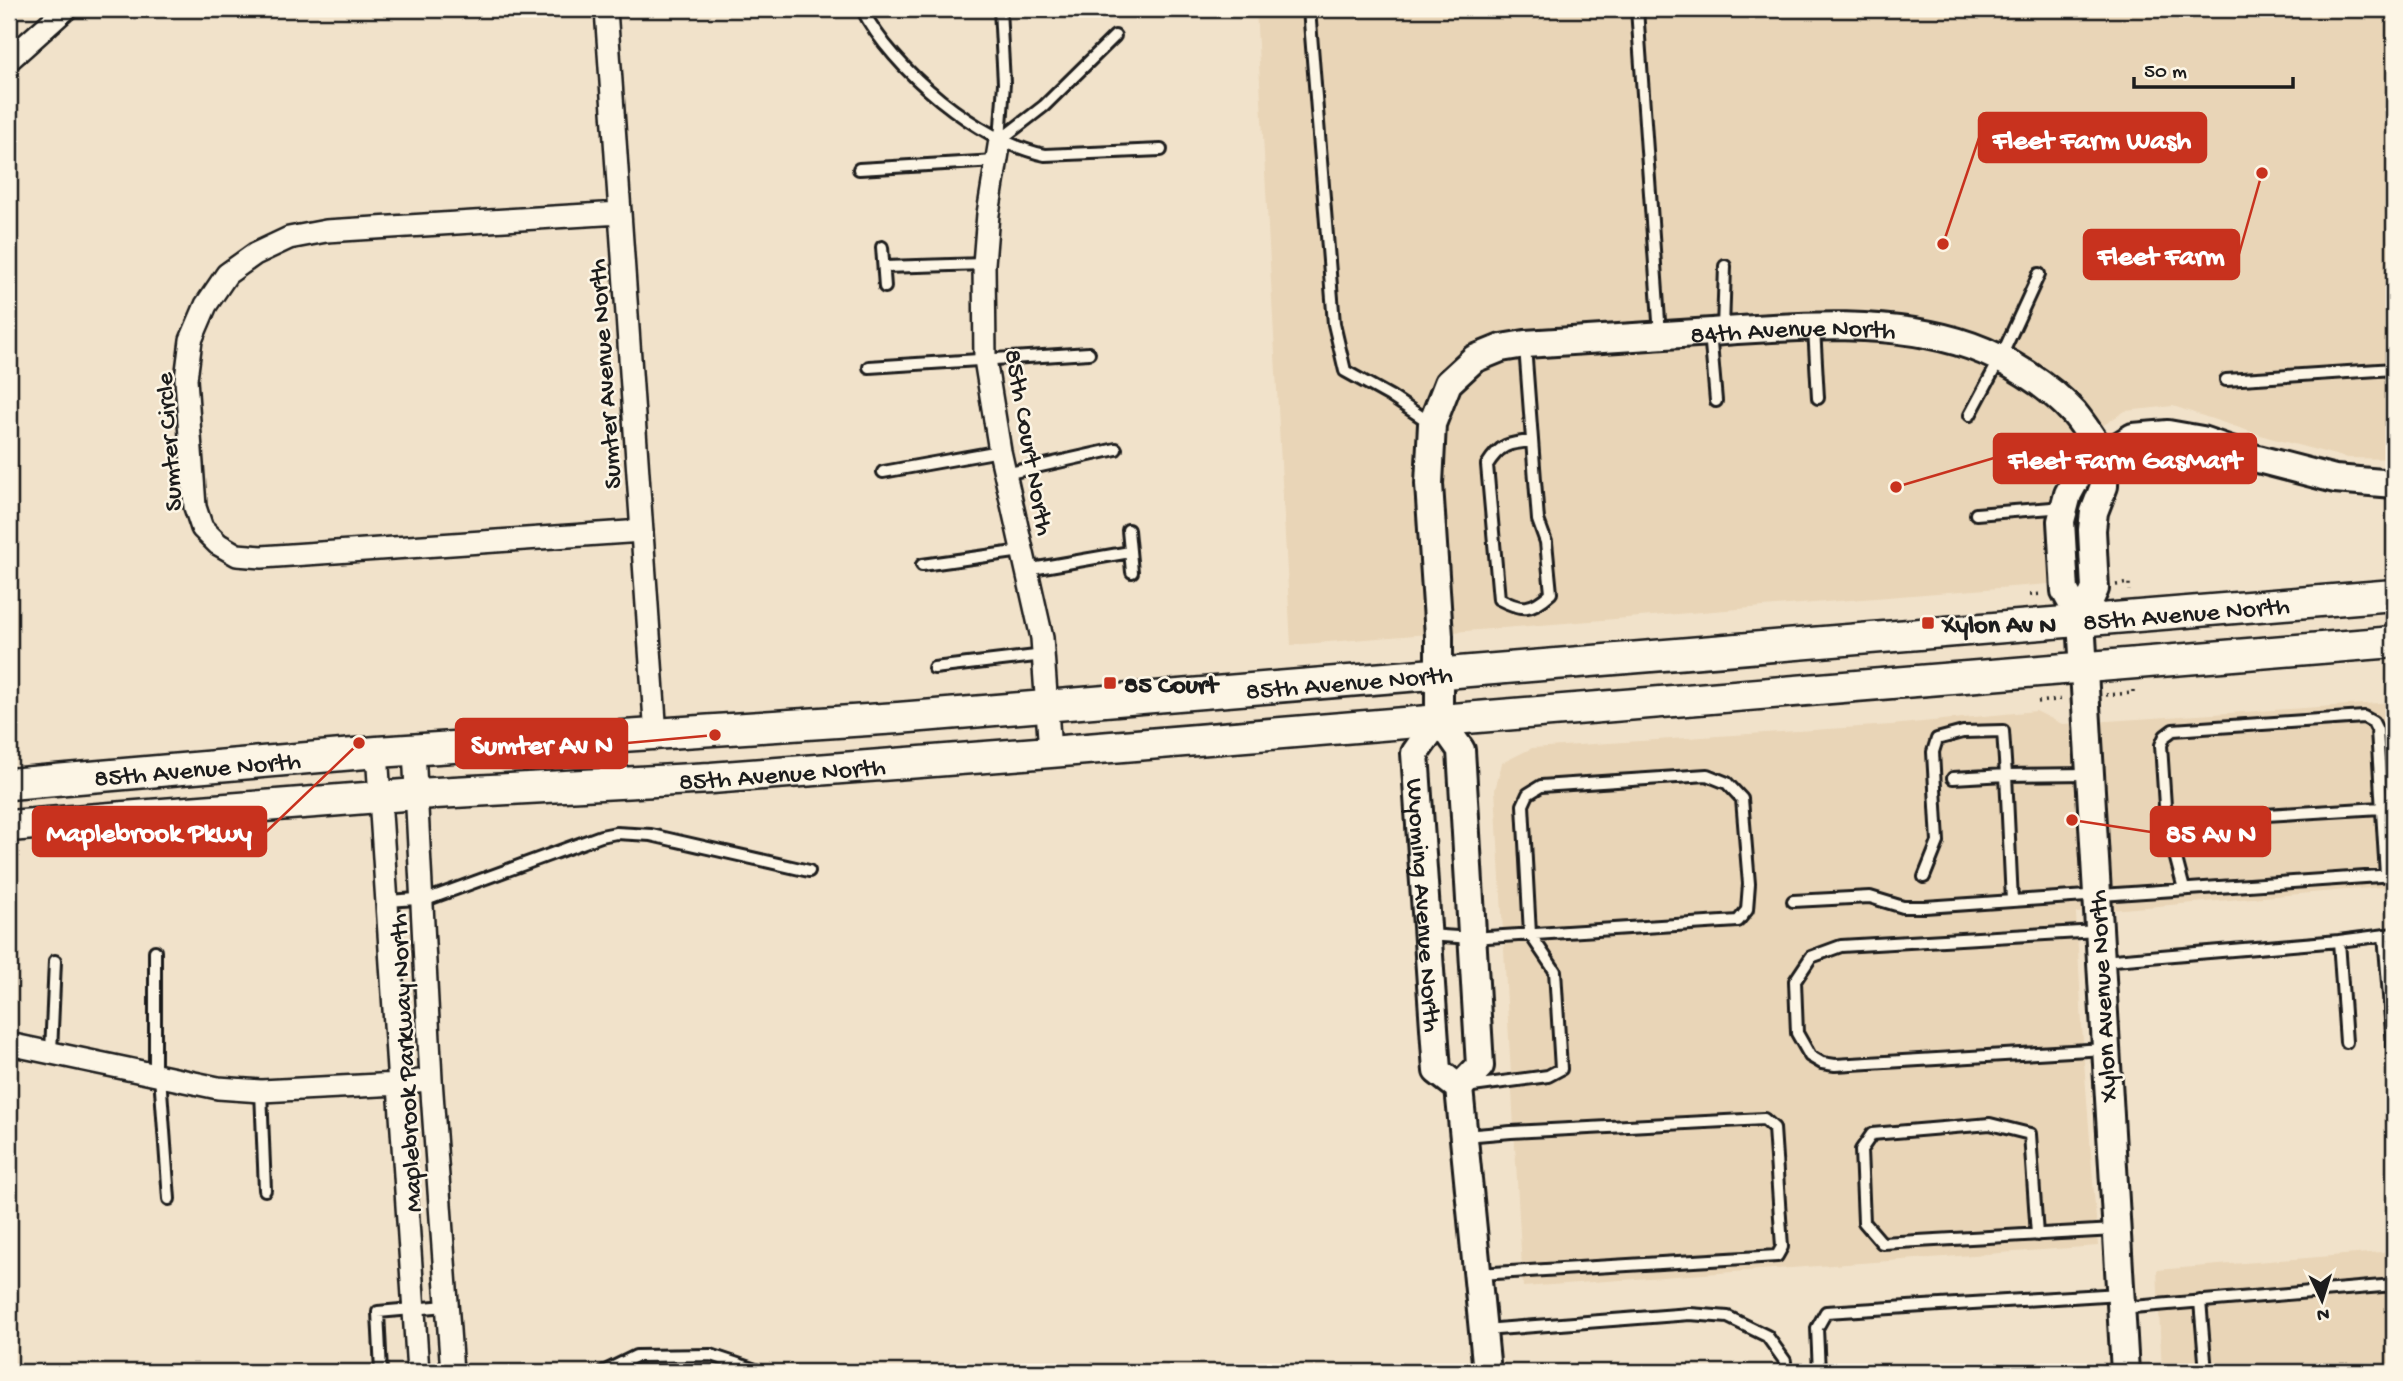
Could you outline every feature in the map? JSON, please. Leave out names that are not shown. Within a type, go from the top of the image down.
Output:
[{"type":"main road","name":"85th Avenue North","points":[[9,784],[377,752],[656,736],[1440,674],[2394,595]]},
{"type":"main road","name":"85th Avenue North","points":[[9,826],[417,794],[711,778],[1050,752],[2394,642]]},
{"type":"street","points":[[9,61],[66,9]]},
{"type":"street","name":"Sumter Avenue North","points":[[606,9],[656,736]]},
{"type":"street","name":"85th Court North","points":[[998,151],[988,214],[984,264],[985,359],[1000,451],[1044,655],[1050,752]]},
{"type":"street","name":"Sumter Circle","points":[[620,213],[326,231],[289,238],[255,254],[227,274],[206,305],[191,340],[186,379],[195,507],[202,528],[218,544],[237,555],[261,557],[642,531]]},
{"type":"street","name":"84th Avenue North","points":[[1432,424],[1448,383],[1474,359],[1501,348],[1525,344],[1814,327],[1877,329],[1928,336],[1970,346],[2000,359],[2043,386],[2073,412],[2105,456]]},
{"type":"street","points":[[1432,424],[1429,484],[1440,674],[1439,719]]},
{"type":"street","points":[[2081,620],[2065,591],[2061,521],[2064,507],[2081,470],[2133,437],[2168,434],[2202,440],[2254,458],[2335,479],[2394,484]]},
{"type":"street","points":[[2081,620],[2095,589],[2092,530],[2094,512],[2104,486],[2105,456]]},
{"type":"street","name":"Xylon Avenue North","points":[[2081,620],[2124,1372]]},
{"type":"street","name":"Wyoming Avenue North","points":[[1439,719],[1461,750],[1480,1066],[1459,1088],[1437,1071],[1415,753],[1439,719]]},
{"type":"street","name":"Maplebrook Parkway North","points":[[414,750],[431,1079],[452,1372]]},
{"type":"street","name":"Maplebrook Parkway North","points":[[377,752],[418,1372]]},
{"type":"street","points":[[9,1044],[218,1088],[261,1091],[399,1084],[431,1079]]},
{"type":"street","points":[[1459,1088],[1487,1372]]},
{"type":"lane","points":[[862,9],[889,50],[912,76],[998,151]]},
{"type":"lane","points":[[998,151],[1004,83],[999,9]]},
{"type":"lane","points":[[1309,9],[1334,324],[1345,371],[1432,424]]},
{"type":"lane","points":[[1637,9],[1660,335]]},
{"type":"lane","points":[[998,151],[1115,36]]},
{"type":"lane","points":[[859,169],[998,151],[1027,151],[1045,155],[1161,150]]},
{"type":"lane","points":[[882,247],[885,288]]},
{"type":"lane","points":[[884,267],[984,264]]},
{"type":"lane","points":[[1716,401],[1716,332],[1725,266]]},
{"type":"lane","points":[[1970,415],[2000,359],[2039,274]]},
{"type":"lane","points":[[1814,327],[1818,398]]},
{"type":"lane","points":[[1525,344],[1538,520],[1546,542],[1550,593],[1537,605],[1515,608],[1499,599],[1487,465],[1496,450],[1513,443],[1532,441]]},
{"type":"lane","points":[[869,367],[1089,352]]},
{"type":"lane","points":[[2226,380],[2394,369]]},
{"type":"lane","points":[[1005,474],[1115,449]]},
{"type":"lane","points":[[883,472],[1000,451]]},
{"type":"lane","points":[[1976,514],[2064,507]]},
{"type":"lane","points":[[1128,530],[1132,572]]},
{"type":"lane","points":[[922,565],[1024,561],[1130,552]]},
{"type":"lane","points":[[934,668],[1044,655]]},
{"type":"lane","points":[[1793,901],[1870,897],[1903,907],[2012,901],[2390,875],[2381,808],[2377,730],[2373,722],[2364,717],[2173,730],[2165,736],[2161,745],[2166,821],[2183,889]]},
{"type":"lane","points":[[1924,877],[1938,842],[1933,752],[1937,739],[1963,732],[2003,731],[2012,901]]},
{"type":"lane","points":[[1953,778],[2089,774]]},
{"type":"lane","points":[[1428,935],[1472,938],[1530,934],[1738,921],[1747,910],[1749,884],[1742,799],[1727,783],[1707,775],[1541,786],[1528,794],[1523,805],[1530,934],[1556,971],[1561,1069],[1548,1076],[1459,1088]]},
{"type":"lane","points":[[2166,821],[2381,808]]},
{"type":"lane","points":[[388,901],[432,898],[601,836],[616,833],[651,835],[809,871]]},
{"type":"lane","points":[[2098,931],[1841,946],[1811,957],[1795,981],[1797,1033],[1810,1056],[1822,1063],[1835,1065],[2105,1049]]},
{"type":"lane","points":[[2099,961],[2389,935],[2394,1057]]},
{"type":"lane","points":[[2339,941],[2346,1042]]},
{"type":"lane","points":[[155,951],[157,1076],[169,1199]]},
{"type":"lane","points":[[51,1052],[55,961]]},
{"type":"lane","points":[[261,1091],[265,1190]]},
{"type":"lane","points":[[1465,1136],[1764,1119],[1774,1128],[1782,1247],[1777,1256],[1476,1274]]},
{"type":"lane","points":[[2037,1235],[2031,1134],[1990,1124],[1872,1134],[1861,1150],[1864,1222],[1882,1243],[2037,1235],[2115,1230]]},
{"type":"lane","points":[[1819,1372],[1817,1328],[1826,1312],[2120,1301],[2200,1301],[2394,1285]]},
{"type":"lane","points":[[2200,1301],[2206,1372]]},
{"type":"lane","points":[[381,1372],[377,1312],[446,1306]]},
{"type":"lane","points":[[1482,1330],[1690,1314],[1728,1317],[1767,1336],[1784,1361],[1785,1372]]},
{"type":"lane","points":[[603,1372],[636,1356],[711,1355],[762,1372]]},
{"type":"shaded area","points":[[1256,9],[2394,9],[2394,459],[2347,458],[2270,438],[2173,406],[2125,411],[2069,448],[2052,487],[2045,533],[2049,584],[1291,645]]},
{"type":"shaded area","points":[[2394,702],[2394,886],[2076,913],[2098,1246],[1523,1287],[1495,790],[1502,763],[1532,748],[1891,725],[2036,711],[2062,724]]},
{"type":"shaded area","points":[[2394,1251],[2394,1372],[2162,1372],[2157,1270]]},
{"type":"place","name":"Fleet Farm","points":[[2262,173]]},
{"type":"place","name":"Fleet Farm Wash","points":[[1943,244]]},
{"type":"place","name":"Fleet Farm GasMart","points":[[1896,487]]},
{"type":"place","name":"Xylon Av N","points":[[1928,623]]},
{"type":"place","name":"85 Court","points":[[1110,683]]},
{"type":"place","name":"Sumter Av N","points":[[715,735]]},
{"type":"place","name":"Maplebrook Pkwy","points":[[359,743]]},
{"type":"place","name":"85 Av N","points":[[2072,820]]}]
